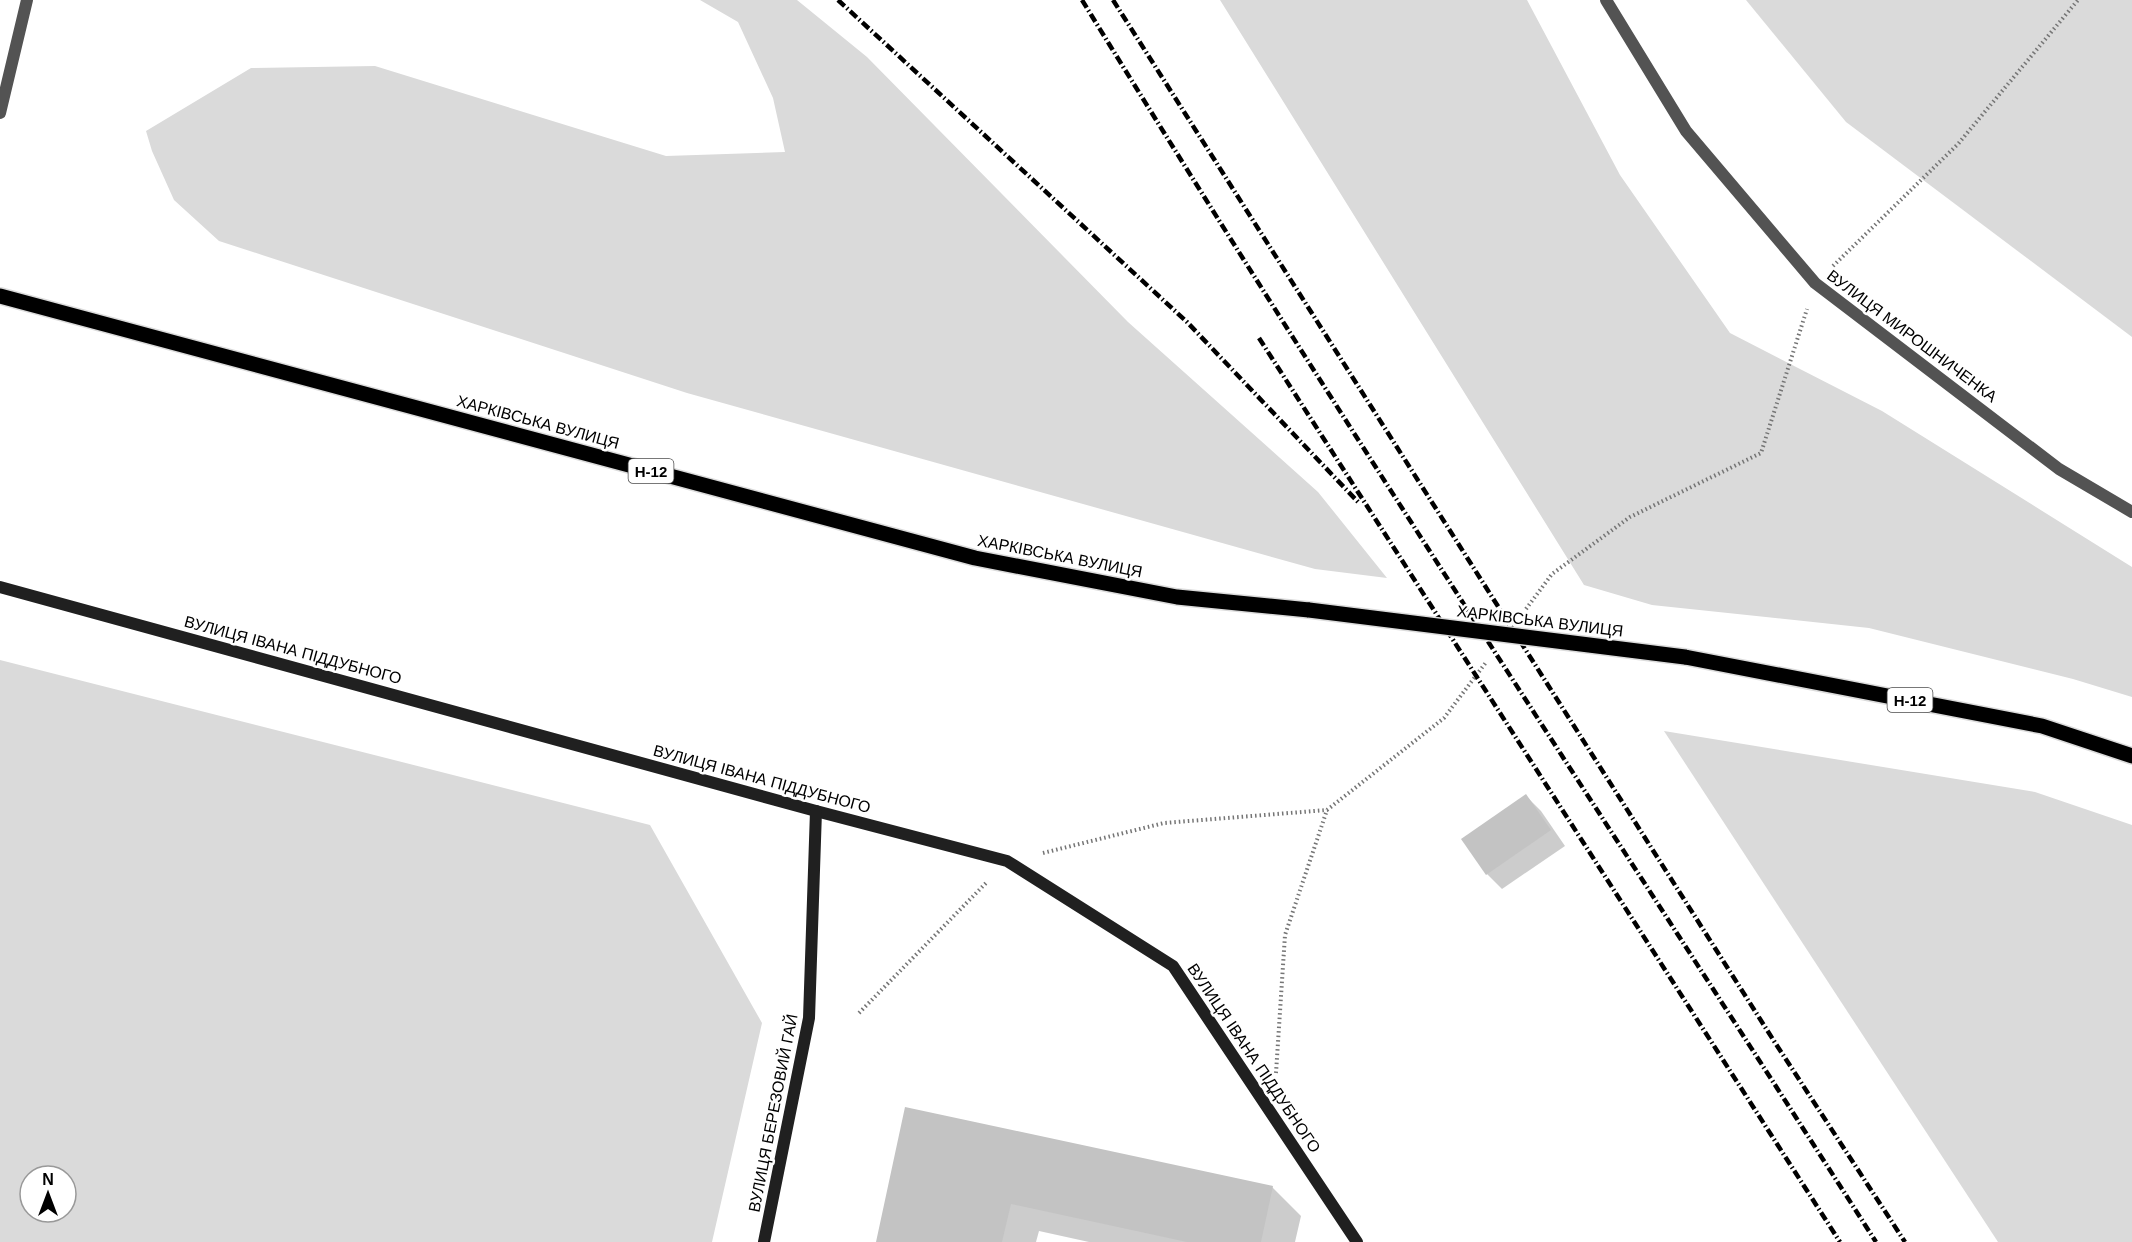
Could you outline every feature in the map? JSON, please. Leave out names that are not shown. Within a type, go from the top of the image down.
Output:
[{"type":"main road","name":"ХАРКІВСЬКА ВУЛИЦЯ","points":[[0,296],[975,558],[1177,597],[1310,610],[1685,657],[2042,726],[2132,756]]},
{"type":"street","points":[[0,113],[27,0]]},
{"type":"street","name":"ВУЛИЦЯ МИРОШНИЧЕНКА","points":[[1606,0],[1686,131],[1815,284],[2059,470],[2132,512]]},
{"type":"street","name":"ВУЛИЦЯ ІВАНА ПІДДУБНОГО","points":[[0,587],[816,811],[1007,861],[1173,966],[1357,1242]]},
{"type":"street","name":"ВУЛИЦЯ БЕРЕЗОВИЙ ГАЙ","points":[[764,1242],[809,1018],[816,811]]},
{"type":"path","points":[[1523,613],[1552,574],[1630,517],[1761,453],[1815,284],[1958,144],[2078,0]]},
{"type":"path","points":[[1273,1116],[1285,935],[1327,810],[1444,718],[1487,661]]},
{"type":"path","points":[[859,1013],[1007,861],[1164,823],[1327,810]]},
{"type":"shaded area","points":[[700,0],[797,0],[867,57],[1128,322],[1318,492],[1387,578],[1315,569],[687,393],[219,241],[174,200],[152,151],[146,131],[251,68],[375,66],[666,156],[785,152],[773,98],[738,22]]},
{"type":"shaded area","points":[[1220,0],[1527,0],[1620,175],[1730,333],[1882,411],[2132,567],[2132,697],[2073,679],[1869,628],[1652,605],[1584,585]]},
{"type":"shaded area","points":[[1746,0],[2132,0],[2132,337],[1846,122]]},
{"type":"shaded area","points":[[0,660],[650,825],[762,1023],[712,1242],[0,1242]]},
{"type":"shaded area","points":[[1664,731],[2035,792],[2132,825],[2132,1242],[1998,1242]]},
{"type":"building","points":[[1526,794],[1551,830],[1486,875],[1461,839]]},
{"type":"building","points":[[905,1107],[1273,1186],[1261,1242],[1187,1242],[1011,1204],[1002,1242],[876,1242]]},
{"type":"railway","points":[[838,0],[1187,322],[1359,503]]},
{"type":"railway","points":[[1082,0],[1376,468],[1876,1242]]},
{"type":"railway","points":[[1113,0],[1774,1041],[1905,1242]]},
{"type":"railway","points":[[1259,338],[1840,1242]]}]
